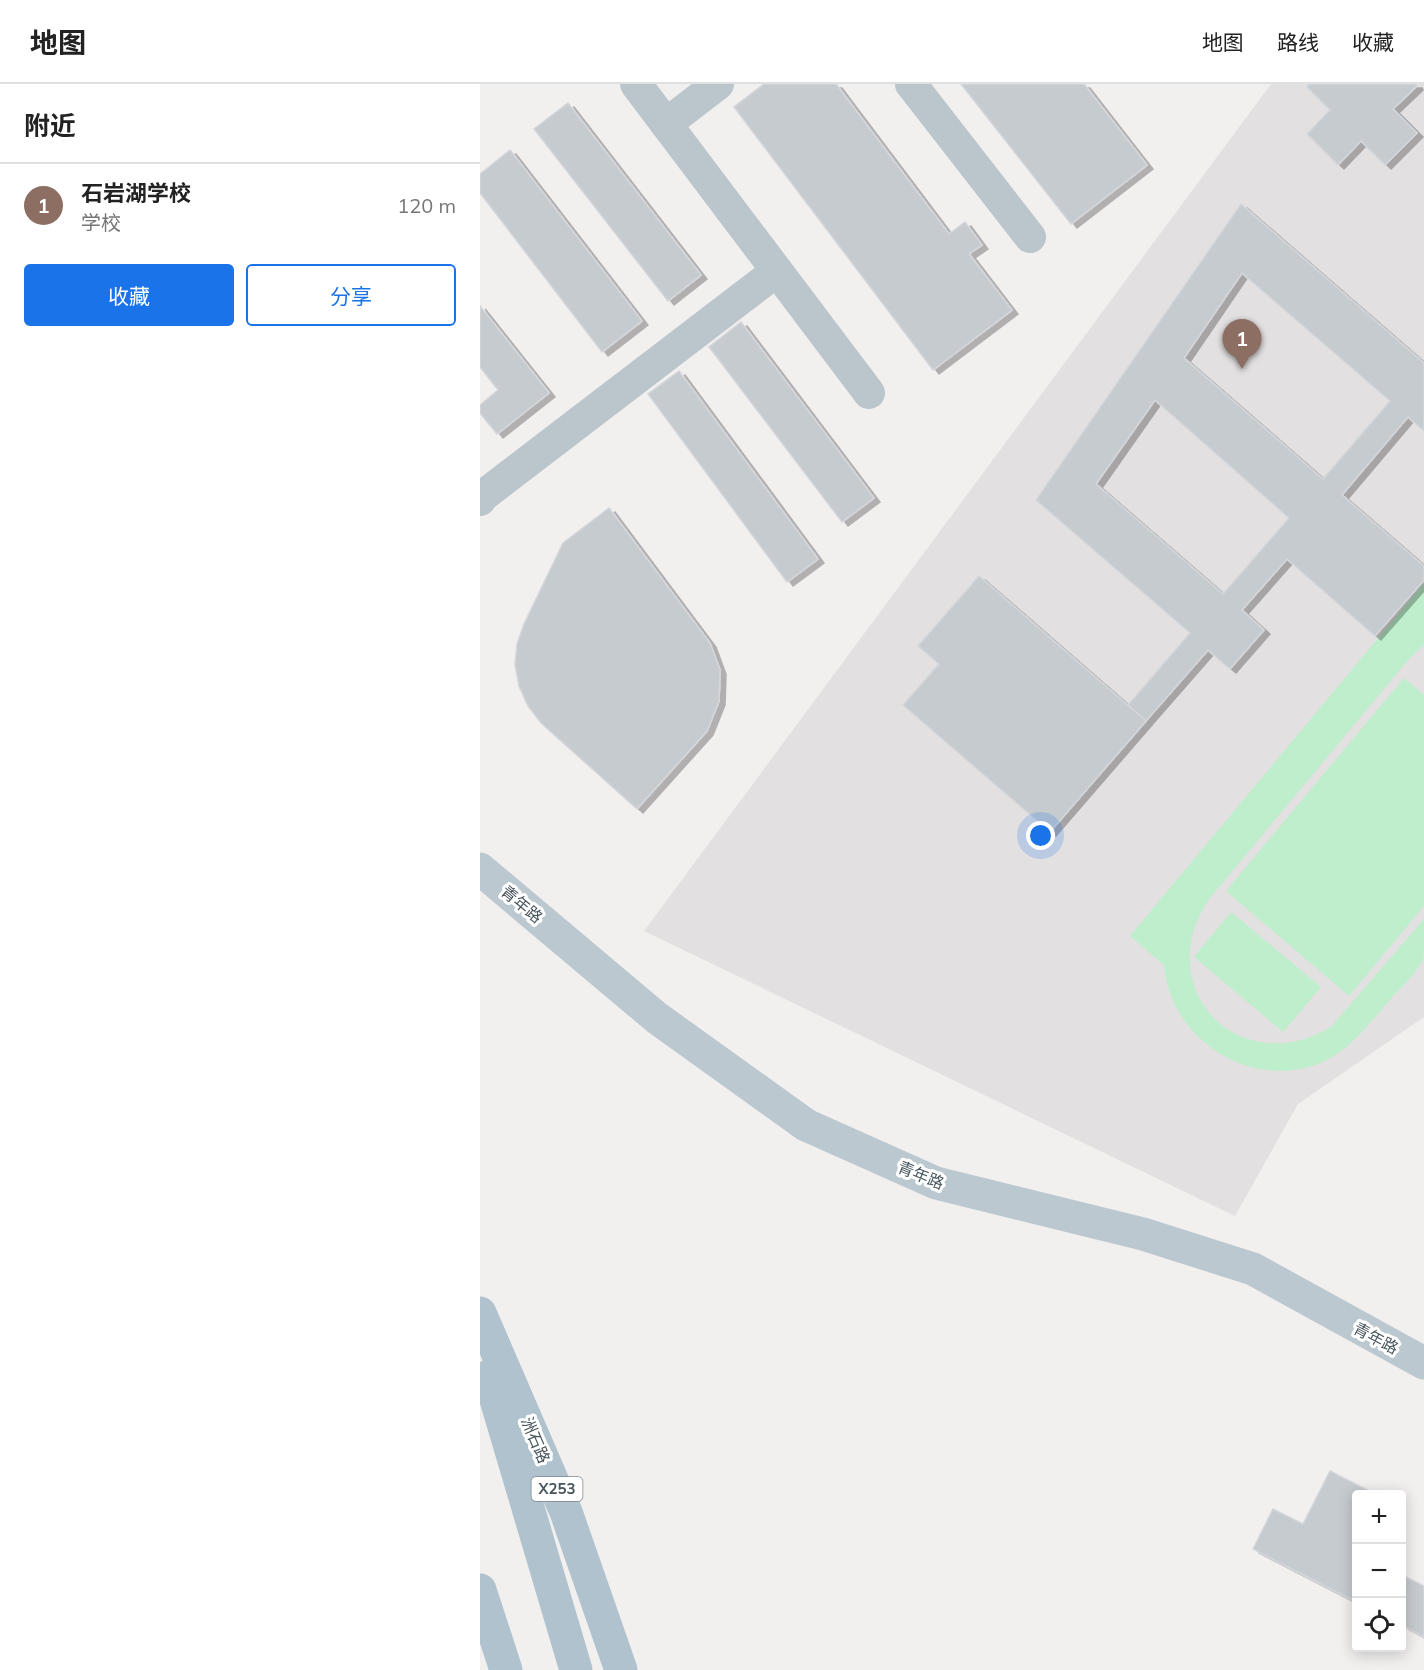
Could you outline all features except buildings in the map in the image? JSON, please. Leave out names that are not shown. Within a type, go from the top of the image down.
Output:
[{"type":"main road","name":"洲石路","points":[[480,1313],[566,1512],[621,1670]]},
{"type":"main road","name":"洲石路","points":[[480,1346],[576,1670]]},
{"type":"main road","points":[[480,1590],[506,1670]]},
{"type":"street","points":[[636,84],[868,393]]},
{"type":"street","points":[[666,124],[718,84]]},
{"type":"street","points":[[911,84],[1030,237]]},
{"type":"street","points":[[480,500],[777,271]]},
{"type":"street","name":"青年路","points":[[480,869],[657,1018],[806,1125],[936,1183],[1143,1234],[1253,1269],[1424,1363]]},
{"type":"shaded area","points":[[1271,84],[1424,84],[1424,1017],[1298,1104],[1235,1216],[644,931]]},
{"type":"green space","points":[[1424,583],[1424,645],[1409,659],[1209,899],[1193,932],[1190,964],[1197,993],[1213,1017],[1236,1034],[1265,1043],[1297,1041],[1331,1027],[1424,919],[1423,960],[1367,1027],[1334,1056],[1298,1069],[1270,1070],[1244,1065],[1220,1054],[1199,1037],[1182,1016],[1170,992],[1164,965],[1130,936]]},
{"type":"green space","points":[[1404,678],[1424,695],[1424,906],[1349,996],[1226,891]]},
{"type":"green space","points":[[1231,912],[1321,987],[1283,1032],[1194,957]]},
{"type":"place","name":"石岩湖学校","points":[[1242,369]]}]
